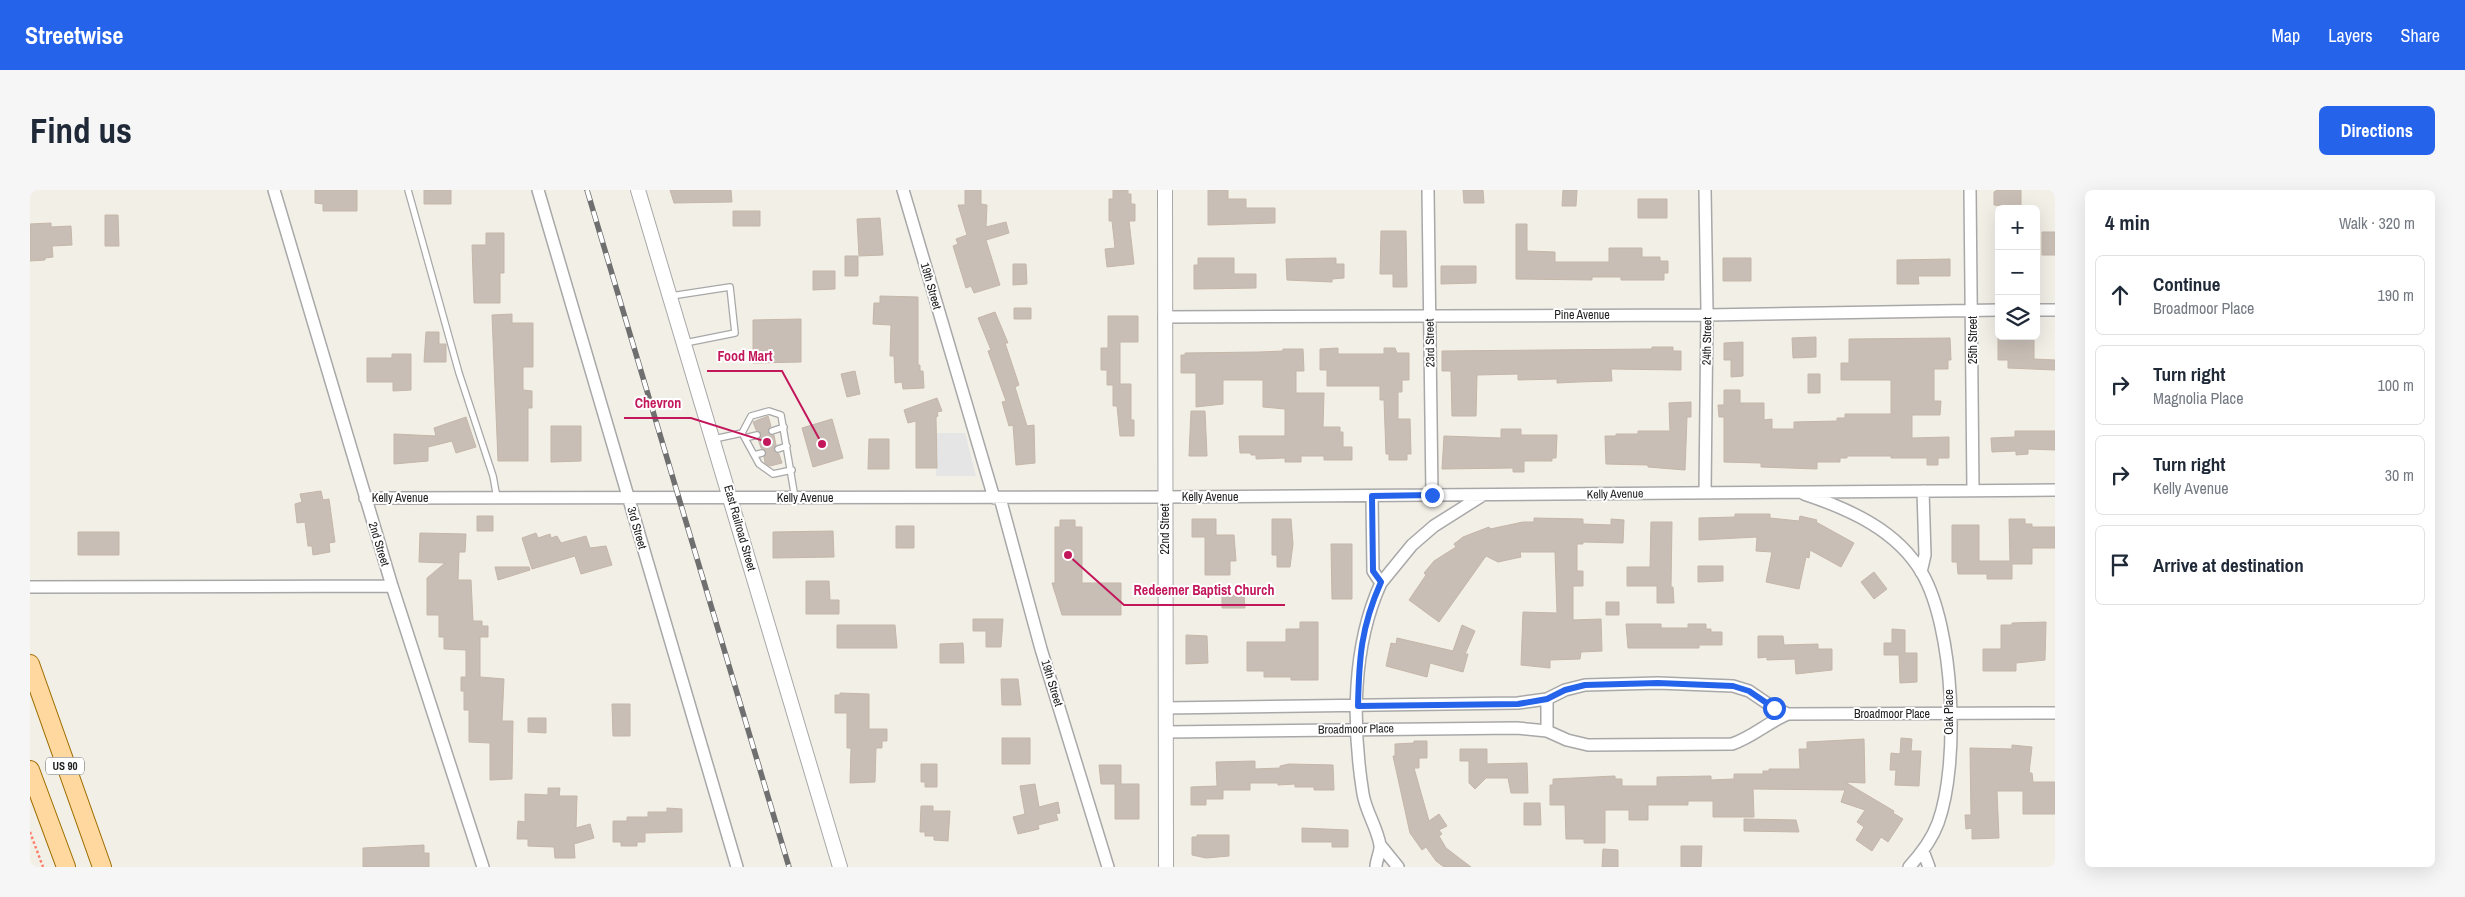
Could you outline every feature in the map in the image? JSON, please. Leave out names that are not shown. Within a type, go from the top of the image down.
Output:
[{"type":"main road","name":"US 90","points":[[30,664],[102,867]]},
{"type":"main road","name":"US 90","points":[[30,770],[66,867]]},
{"type":"street","name":"2nd Street","points":[[274,190],[392,586],[483,867]]},
{"type":"street","name":"3rd Street","points":[[538,190],[737,867]]},
{"type":"street","name":"East Railroad Street","points":[[638,190],[714,439],[840,867]]},
{"type":"street","name":"19th Street","points":[[903,190],[1108,867]]},
{"type":"street","name":"22nd Street","points":[[1165,190],[1166,867]]},
{"type":"street","name":"23rd Street","points":[[1428,190],[1432,495]]},
{"type":"street","name":"24th Street","points":[[1705,190],[1707,314],[1705,493]]},
{"type":"street","name":"25th Street","points":[[1970,190],[1973,490]]},
{"type":"street","name":"Pine Avenue","points":[[1164,318],[1995,310]]},
{"type":"street","points":[[2040,310],[2055,310]]},
{"type":"street","name":"Kelly Avenue","points":[[365,498],[997,498],[2055,490]]},
{"type":"street","name":"Oak Place","points":[[1794,491],[1840,506],[1866,519],[1903,550],[1921,572],[1940,621],[1948,663],[1949,771],[1946,797],[1938,824],[1923,851],[1909,867]]},
{"type":"street","name":"Oak Place","points":[[1921,572],[1925,555],[1923,491]]},
{"type":"street","points":[[1398,867],[1381,846],[1363,796],[1358,729],[1359,656],[1370,606],[1381,582],[1412,546],[1434,526],[1484,495]]},
{"type":"street","points":[[1372,496],[1373,571],[1381,582]]},
{"type":"street","points":[[30,587],[392,586]]},
{"type":"street","name":"Broadmoor Place","points":[[1165,708],[1518,704],[1547,699],[1565,690],[1585,685],[1658,683],[1733,686],[1749,691],[1774,708],[1788,714]]},
{"type":"street","points":[[1547,699],[1547,731]]},
{"type":"street","name":"Broadmoor Place","points":[[1166,732],[1516,728],[1547,731],[1567,740],[1588,745],[1732,744],[1748,739],[1773,720],[1788,714],[2055,713]]},
{"type":"street","points":[[1376,867],[1381,846]]},
{"type":"street","points":[[1923,851],[1929,867]]},
{"type":"lane","points":[[408,190],[459,373],[493,476],[496,498]]},
{"type":"lane","points":[[670,296],[730,287],[735,333],[685,343]]},
{"type":"lane","points":[[743,436],[751,416],[769,411],[781,415],[792,470],[795,498]]},
{"type":"lane","points":[[772,431],[784,427]]},
{"type":"lane","points":[[714,439],[757,435]]},
{"type":"lane","points":[[743,436],[758,464],[773,474],[792,470]]},
{"type":"lane","points":[[778,449],[787,446]]},
{"type":"lane","points":[[754,455],[762,453]]},
{"type":"path","points":[[30,832],[43,867]]},
{"type":"shaded area","points":[[937,433],[965,433],[976,476],[936,476]]},
{"type":"building","points":[[315,190],[357,190],[357,211],[323,211],[323,204],[315,203]]},
{"type":"building","points":[[424,190],[451,190],[451,204],[424,204]]},
{"type":"building","points":[[670,190],[731,190],[732,202],[674,203]]},
{"type":"building","points":[[965,190],[981,190],[981,204],[987,205],[986,227],[1006,222],[1009,233],[986,240],[1000,285],[974,293],[971,286],[966,288],[953,246],[958,244],[956,239],[967,235],[958,205],[965,205]]},
{"type":"building","points":[[1113,190],[1128,190],[1128,194],[1131,194],[1131,204],[1135,204],[1135,221],[1129,221],[1134,264],[1107,267],[1105,249],[1115,248],[1112,221],[1109,221],[1109,199],[1113,199]]},
{"type":"building","points":[[1208,190],[1228,190],[1228,199],[1246,199],[1246,208],[1275,208],[1275,223],[1208,225]]},
{"type":"building","points":[[1463,190],[1483,190],[1484,203],[1464,203]]},
{"type":"building","points":[[1563,190],[1577,190],[1576,206],[1562,206]]},
{"type":"building","points":[[1997,190],[2021,190],[2021,205],[1994,205],[1994,192]]},
{"type":"building","points":[[1638,199],[1667,199],[1667,218],[1638,218]]},
{"type":"building","points":[[733,211],[760,211],[760,226],[733,226]]},
{"type":"building","points":[[105,215],[118,215],[119,246],[105,246]]},
{"type":"building","points":[[880,218],[883,255],[859,256],[857,219]]},
{"type":"building","points":[[51,223],[51,227],[71,226],[72,245],[52,246],[53,257],[45,258],[45,260],[30,261],[30,224]]},
{"type":"building","points":[[1516,224],[1527,224],[1527,251],[1555,252],[1555,262],[1609,262],[1609,248],[1642,248],[1642,257],[1660,257],[1660,261],[1668,261],[1668,273],[1664,273],[1664,280],[1621,280],[1621,277],[1592,277],[1592,280],[1516,279]]},
{"type":"building","points":[[1381,231],[1406,231],[1407,287],[1393,287],[1393,274],[1380,274]]},
{"type":"building","points":[[2042,232],[2055,232],[2055,255],[2042,255]]},
{"type":"building","points":[[486,233],[504,233],[504,273],[500,273],[500,303],[474,303],[472,245],[486,245]]},
{"type":"building","points":[[845,256],[858,256],[858,276],[845,276]]},
{"type":"building","points":[[1198,258],[1234,258],[1234,274],[1256,274],[1256,288],[1194,289],[1194,265],[1198,265]]},
{"type":"building","points":[[1336,258],[1336,264],[1344,264],[1344,278],[1332,279],[1332,282],[1287,280],[1286,259]]},
{"type":"building","points":[[1723,258],[1751,258],[1751,281],[1723,281]]},
{"type":"building","points":[[1950,259],[1950,276],[1918,276],[1919,284],[1897,284],[1897,260]]},
{"type":"building","points":[[1013,264],[1026,264],[1027,284],[1013,285]]},
{"type":"building","points":[[1441,266],[1476,266],[1476,283],[1441,284]]},
{"type":"building","points":[[813,271],[835,271],[835,289],[813,290]]},
{"type":"building","points":[[880,296],[918,297],[918,365],[920,365],[920,371],[923,371],[924,388],[903,389],[902,382],[895,383],[894,356],[890,356],[891,325],[873,324],[874,303],[880,303]]},
{"type":"building","points":[[1014,308],[1031,308],[1031,319],[1014,319]]},
{"type":"building","points":[[995,312],[1008,343],[1005,343],[1019,385],[1015,387],[1027,426],[1034,425],[1035,463],[1016,465],[1013,425],[1009,426],[1002,402],[1006,401],[988,351],[991,350],[978,318]]},
{"type":"building","points":[[512,314],[512,323],[533,323],[533,367],[523,367],[523,390],[532,391],[532,408],[528,408],[528,461],[498,461],[492,315]]},
{"type":"building","points":[[1108,316],[1138,316],[1138,342],[1120,342],[1120,384],[1131,384],[1131,420],[1134,420],[1134,436],[1120,436],[1117,406],[1113,406],[1113,385],[1107,385],[1107,370],[1101,370],[1101,348],[1108,348]]},
{"type":"building","points":[[801,319],[801,362],[753,363],[753,320]]},
{"type":"building","points":[[426,332],[439,332],[439,344],[446,344],[446,362],[424,362]]},
{"type":"building","points":[[1816,337],[1816,357],[1793,358],[1792,338]]},
{"type":"building","points":[[1950,338],[1951,360],[1948,360],[1948,369],[1934,369],[1934,401],[1941,401],[1940,415],[1912,415],[1912,438],[1949,437],[1949,458],[1938,458],[1938,465],[1927,465],[1927,458],[1891,458],[1891,456],[1847,456],[1847,458],[1840,458],[1840,462],[1817,462],[1817,469],[1761,467],[1761,463],[1724,462],[1724,417],[1719,417],[1718,405],[1724,405],[1724,390],[1740,390],[1740,403],[1764,403],[1764,420],[1772,419],[1772,429],[1794,429],[1794,422],[1837,421],[1837,418],[1845,418],[1845,414],[1891,414],[1891,380],[1841,380],[1841,363],[1849,363],[1849,339]]},
{"type":"building","points":[[1998,340],[2034,340],[2034,359],[2055,360],[2055,370],[2008,368],[2008,360],[1998,360]]},
{"type":"building","points":[[1743,342],[1743,376],[1731,377],[1731,360],[1724,360],[1724,343]]},
{"type":"building","points":[[1652,347],[1673,347],[1673,351],[1681,351],[1681,370],[1611,369],[1612,381],[1557,383],[1557,379],[1518,380],[1518,374],[1477,375],[1476,416],[1452,416],[1451,371],[1442,371],[1442,351],[1652,349]]},
{"type":"building","points":[[1338,348],[1338,354],[1384,354],[1384,348],[1395,348],[1397,353],[1409,353],[1409,380],[1402,380],[1402,392],[1398,392],[1398,419],[1410,419],[1411,454],[1407,454],[1407,460],[1389,460],[1389,454],[1386,454],[1384,400],[1380,400],[1380,386],[1327,386],[1327,370],[1320,370],[1320,349]]},
{"type":"building","points":[[1283,349],[1303,349],[1304,371],[1296,371],[1296,393],[1324,393],[1323,427],[1340,427],[1340,432],[1343,432],[1343,447],[1352,447],[1352,460],[1324,460],[1324,456],[1301,456],[1301,462],[1285,462],[1285,458],[1256,459],[1256,455],[1251,455],[1251,453],[1240,453],[1239,436],[1285,436],[1285,409],[1263,407],[1263,380],[1223,380],[1223,404],[1196,407],[1196,373],[1181,373],[1181,355],[1185,355],[1185,353],[1259,352],[1283,351]]},
{"type":"building","points":[[392,354],[411,354],[411,390],[393,391],[393,382],[367,382],[367,358],[392,358]]},
{"type":"building","points":[[855,371],[860,394],[847,397],[841,374]]},
{"type":"building","points":[[1808,374],[1820,374],[1820,393],[1808,393]]},
{"type":"building","points":[[937,398],[942,411],[937,412],[938,416],[936,417],[937,468],[916,468],[916,421],[908,423],[904,410]]},
{"type":"building","points":[[1691,402],[1691,417],[1687,417],[1685,470],[1648,467],[1648,465],[1606,464],[1605,436],[1638,434],[1638,431],[1670,431],[1669,403]]},
{"type":"building","points":[[1191,411],[1205,411],[1207,456],[1189,456]]},
{"type":"building","points":[[768,416],[771,426],[767,432],[774,435],[776,445],[773,450],[779,454],[782,463],[770,466],[765,463],[766,451],[761,448],[758,439],[761,433],[756,430],[753,422]]},
{"type":"building","points":[[466,417],[476,447],[456,453],[452,441],[428,447],[428,461],[394,464],[394,434],[436,436],[434,428]]},
{"type":"building","points":[[832,419],[843,458],[813,467],[802,428]]},
{"type":"building","points":[[551,426],[581,426],[581,461],[551,462]]},
{"type":"building","points":[[1501,429],[1521,429],[1521,435],[1557,435],[1556,458],[1552,458],[1552,461],[1524,461],[1524,472],[1513,472],[1513,468],[1442,469],[1444,436],[1501,438]]},
{"type":"building","points":[[2015,431],[2055,431],[2055,450],[2028,449],[2028,454],[2016,455],[2016,451],[1992,452],[1991,438],[2015,437]]},
{"type":"building","points":[[869,439],[889,439],[889,469],[868,469]]},
{"type":"building","points":[[321,491],[323,500],[329,499],[335,542],[329,543],[330,552],[313,555],[312,546],[308,546],[305,522],[297,523],[295,504],[302,502],[300,494]]},
{"type":"building","points":[[1735,514],[1770,514],[1770,518],[1799,521],[1800,516],[1817,520],[1816,522],[1854,543],[1841,567],[1810,550],[1809,558],[1806,557],[1799,589],[1766,582],[1772,552],[1756,551],[1757,537],[1699,540],[1699,518],[1735,517]]},
{"type":"building","points":[[477,516],[493,516],[493,531],[477,531]]},
{"type":"building","points":[[1534,518],[1583,519],[1583,524],[1611,525],[1611,519],[1624,520],[1623,543],[1583,542],[1583,544],[1577,544],[1577,571],[1583,571],[1583,586],[1573,586],[1573,620],[1601,619],[1602,651],[1581,652],[1580,659],[1550,660],[1550,668],[1521,665],[1523,612],[1557,613],[1555,552],[1520,552],[1521,557],[1498,562],[1486,556],[1439,622],[1409,600],[1426,575],[1424,573],[1434,561],[1456,547],[1454,544],[1463,537],[1489,527],[1490,529],[1523,522],[1534,522]]},
{"type":"building","points":[[1192,519],[1216,519],[1216,535],[1234,535],[1236,561],[1230,561],[1230,575],[1205,575],[1205,537],[1192,537]]},
{"type":"building","points":[[1272,519],[1291,519],[1293,544],[1290,567],[1277,567],[1277,555],[1272,555]]},
{"type":"building","points":[[2009,519],[2025,519],[2025,524],[2032,524],[2032,527],[2055,527],[2055,548],[2032,548],[2032,564],[2012,564],[2012,579],[1987,579],[1987,574],[1958,574],[1957,562],[1952,562],[1952,525],[1979,525],[1979,561],[2010,561]]},
{"type":"building","points":[[1060,520],[1075,520],[1075,527],[1082,527],[1082,583],[1121,583],[1121,615],[1062,615],[1052,583],[1055,583],[1055,527],[1060,527]]},
{"type":"building","points":[[1651,522],[1672,522],[1671,587],[1673,587],[1674,603],[1657,603],[1657,586],[1627,586],[1627,567],[1650,567]]},
{"type":"building","points":[[896,526],[914,526],[914,548],[896,548]]},
{"type":"building","points":[[833,531],[834,557],[773,558],[773,532]]},
{"type":"building","points":[[78,532],[119,532],[119,555],[78,555]]},
{"type":"building","points":[[420,533],[466,534],[465,552],[459,552],[458,580],[471,580],[473,621],[482,621],[482,626],[488,626],[488,637],[480,637],[480,677],[504,679],[502,721],[513,721],[512,779],[490,780],[490,743],[469,742],[469,710],[464,710],[464,691],[461,691],[461,677],[466,677],[466,650],[444,649],[444,637],[439,637],[439,615],[427,615],[427,578],[445,563],[419,562]]},
{"type":"building","points":[[536,533],[538,538],[550,534],[551,538],[557,536],[561,543],[586,536],[590,548],[606,546],[612,565],[581,574],[575,556],[532,569],[522,538]]},
{"type":"building","points":[[1331,544],[1352,544],[1352,599],[1332,599]]},
{"type":"building","points":[[1698,566],[1723,566],[1723,581],[1698,582]]},
{"type":"building","points":[[495,567],[529,567],[530,570],[498,580]]},
{"type":"building","points":[[1874,572],[1887,589],[1874,599],[1861,582]]},
{"type":"building","points":[[806,581],[829,581],[830,600],[839,600],[839,614],[806,614]]},
{"type":"building","points":[[1222,595],[1244,595],[1245,608],[1222,608]]},
{"type":"building","points":[[1606,602],[1619,602],[1619,615],[1606,615]]},
{"type":"building","points":[[973,619],[1003,619],[1001,647],[986,647],[986,631],[973,631]]},
{"type":"building","points":[[1300,622],[1318,622],[1318,680],[1264,677],[1264,671],[1247,671],[1247,642],[1286,642],[1286,629],[1300,629]]},
{"type":"building","points":[[2046,622],[2045,660],[2016,663],[2016,671],[1983,671],[1983,649],[2001,649],[2001,625]]},
{"type":"building","points":[[1626,624],[1661,624],[1661,628],[1688,628],[1688,624],[1706,624],[1706,629],[1711,629],[1711,632],[1722,632],[1722,645],[1699,645],[1699,648],[1628,648]]},
{"type":"building","points":[[837,625],[895,625],[897,648],[837,648]]},
{"type":"building","points":[[1462,625],[1475,631],[1465,654],[1468,654],[1463,672],[1430,663],[1427,677],[1386,666],[1391,643],[1396,644],[1397,638],[1453,651]]},
{"type":"building","points":[[1892,629],[1905,630],[1905,653],[1917,653],[1917,682],[1900,683],[1899,655],[1884,655],[1884,643],[1892,643]]},
{"type":"building","points":[[1186,635],[1207,636],[1208,663],[1186,664]]},
{"type":"building","points":[[1758,636],[1783,636],[1784,645],[1818,644],[1818,649],[1832,649],[1832,670],[1796,674],[1795,659],[1767,660],[1767,657],[1758,658]]},
{"type":"building","points":[[963,643],[964,663],[940,663],[940,644]]},
{"type":"building","points":[[1001,679],[1018,679],[1021,705],[1002,705]]},
{"type":"building","points":[[840,693],[869,694],[869,729],[887,729],[887,741],[882,741],[882,748],[876,748],[875,782],[850,783],[851,748],[847,748],[847,713],[835,713],[835,695],[840,695]]},
{"type":"building","points":[[612,704],[630,704],[630,736],[613,736]]},
{"type":"building","points":[[528,718],[546,718],[546,733],[528,732]]},
{"type":"building","points":[[1002,738],[1030,738],[1030,764],[1002,764]]},
{"type":"building","points":[[1901,738],[1912,739],[1911,751],[1921,751],[1919,786],[1895,785],[1896,770],[1890,770],[1891,753],[1900,754]]},
{"type":"building","points":[[1864,739],[1865,783],[1845,782],[1894,811],[1893,813],[1903,819],[1888,842],[1881,837],[1872,851],[1856,840],[1864,827],[1857,822],[1865,810],[1841,802],[1845,790],[1753,789],[1754,817],[1713,817],[1713,801],[1688,801],[1688,805],[1648,805],[1648,820],[1629,820],[1629,810],[1605,810],[1605,843],[1584,843],[1584,839],[1566,839],[1565,805],[1550,805],[1550,785],[1553,785],[1553,779],[1615,776],[1615,779],[1622,779],[1622,786],[1657,786],[1657,777],[1711,776],[1711,780],[1734,779],[1734,774],[1763,774],[1763,771],[1769,771],[1769,769],[1800,769],[1799,749],[1807,749],[1807,742]]},
{"type":"building","points":[[1414,741],[1427,741],[1427,758],[1419,758],[1419,768],[1414,768],[1429,821],[1439,814],[1447,826],[1439,830],[1442,834],[1439,836],[1446,848],[1471,867],[1444,867],[1436,861],[1426,847],[1422,850],[1410,833],[1393,756],[1395,756],[1395,744],[1414,743]]},
{"type":"building","points":[[2012,745],[2032,747],[2029,773],[2032,773],[2033,782],[2055,782],[2055,814],[2023,814],[2023,791],[1997,791],[1999,838],[1972,839],[1972,828],[1966,829],[1965,815],[1971,815],[1970,748],[2012,749]]},
{"type":"building","points":[[1460,749],[1487,749],[1487,764],[1527,763],[1528,793],[1511,793],[1508,778],[1486,778],[1475,789],[1469,783],[1469,761],[1460,761]]},
{"type":"building","points":[[1255,761],[1255,769],[1280,768],[1280,766],[1289,764],[1333,765],[1334,790],[1314,790],[1314,787],[1295,787],[1295,784],[1250,783],[1250,790],[1223,790],[1223,799],[1206,799],[1206,805],[1191,805],[1191,787],[1217,786],[1216,762]]},
{"type":"building","points":[[921,764],[937,764],[937,787],[925,787],[925,782],[921,782]]},
{"type":"building","points":[[1099,765],[1121,765],[1121,784],[1139,784],[1139,819],[1115,819],[1115,784],[1101,784]]},
{"type":"building","points":[[1035,784],[1039,807],[1058,802],[1060,813],[1056,814],[1058,820],[1038,825],[1039,829],[1018,834],[1013,817],[1025,814],[1020,786]]},
{"type":"building","points":[[548,788],[560,788],[559,796],[577,796],[576,828],[590,824],[594,838],[574,844],[575,858],[555,858],[554,847],[528,846],[528,839],[517,839],[518,821],[525,822],[525,794],[548,795]]},
{"type":"building","points":[[1524,803],[1540,803],[1541,825],[1524,825]]},
{"type":"building","points":[[921,806],[933,806],[933,811],[950,811],[948,841],[934,840],[934,836],[925,836],[925,832],[920,832]]},
{"type":"building","points":[[667,808],[682,809],[682,832],[645,833],[645,842],[637,842],[637,846],[621,846],[621,842],[613,842],[613,821],[627,821],[627,817],[648,817],[648,812],[667,812]]},
{"type":"building","points":[[1744,819],[1796,820],[1799,832],[1744,831]]},
{"type":"building","points":[[1302,828],[1348,830],[1348,847],[1332,847],[1332,842],[1302,842]]},
{"type":"building","points":[[1197,835],[1229,835],[1229,856],[1206,858],[1192,855],[1192,837],[1197,837]]},
{"type":"building","points":[[424,845],[424,853],[429,853],[429,867],[363,867],[363,848]]},
{"type":"building","points":[[1681,846],[1702,846],[1701,867],[1681,867]]},
{"type":"building","points":[[1603,849],[1618,850],[1618,867],[1602,867]]},
{"type":"railway","points":[[587,190],[789,867]]},
{"type":"place","name":"Chevron","points":[[767,442]]},
{"type":"place","name":"Food Mart","points":[[822,444]]},
{"type":"place","name":"Redeemer Baptist Church","points":[[1068,555]]},
{"type":"route","points":[[1432,495],[1372,496],[1373,571],[1381,582],[1370,606],[1359,656],[1358,706],[1518,704],[1547,699],[1565,690],[1585,685],[1658,683],[1733,686],[1749,691],[1762,698],[1774,708]]}]
